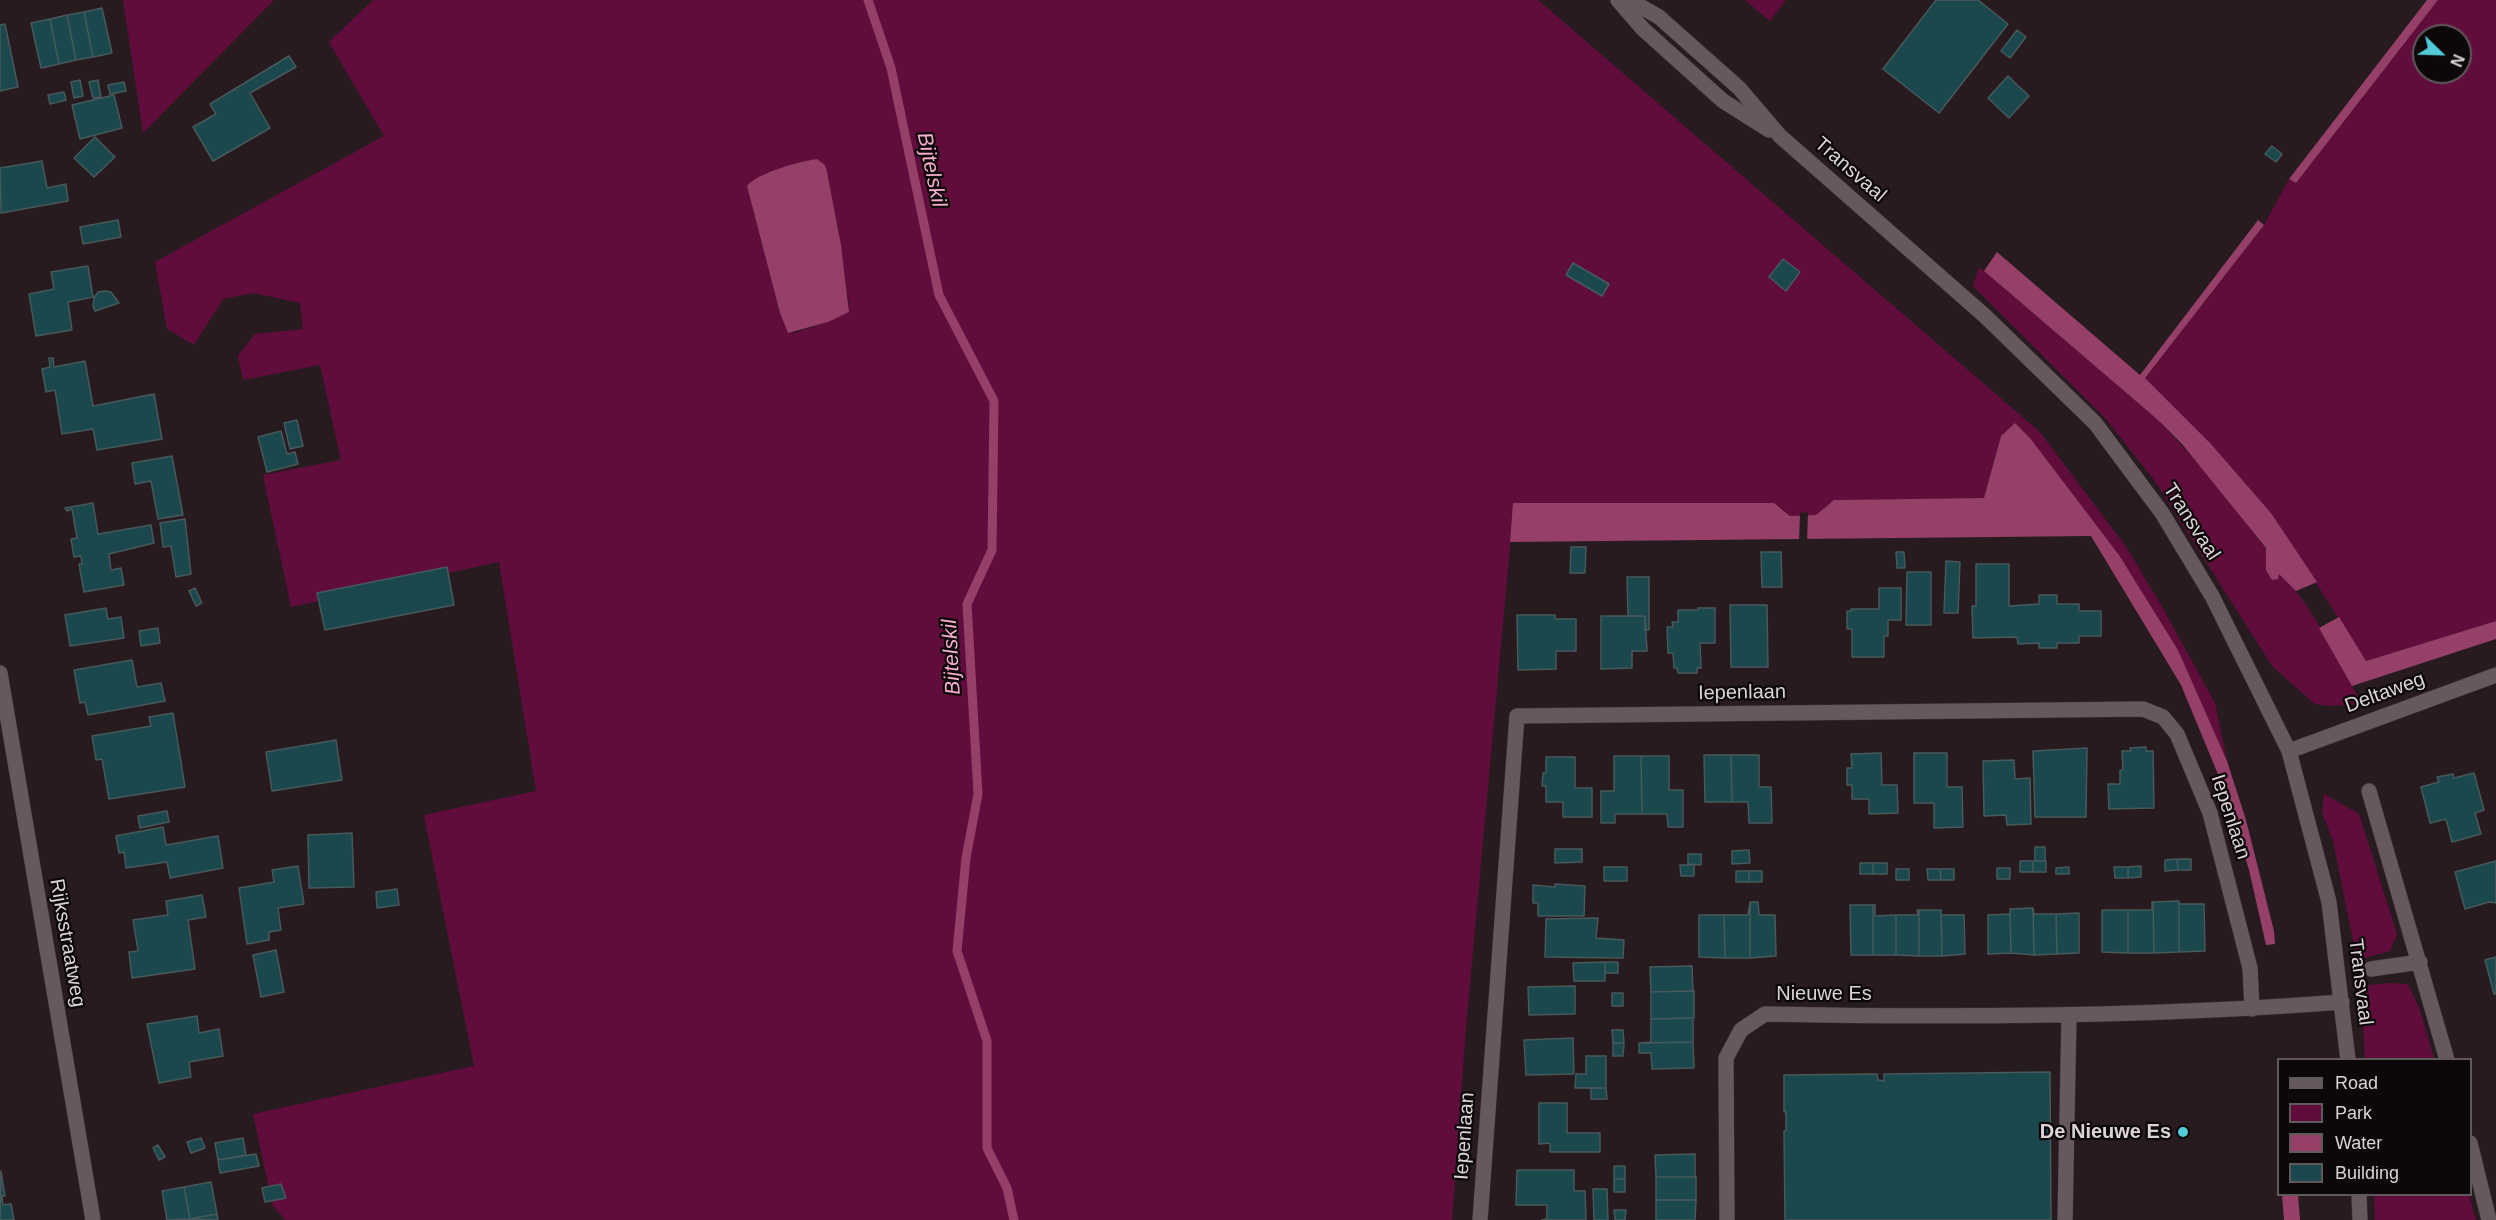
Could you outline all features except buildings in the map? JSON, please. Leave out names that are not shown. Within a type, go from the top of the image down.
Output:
[{"type":"street","name":"Transvaal","points":[[1618,0],[1643,29],[1723,101],[1780,136]]},
{"type":"street","name":"Transvaal","points":[[1630,0],[1659,17],[1739,88],[1780,136],[1985,316],[2095,423],[2162,513],[2207,587],[2289,751],[2329,902],[2348,1058]]},
{"type":"street","name":"Rijksstraatweg","points":[[0,674],[93,1220]]},
{"type":"street","name":"Deltaweg","points":[[2289,751],[2496,675]]},
{"type":"street","name":"Iepenlaan","points":[[1480,1220],[1517,716],[2143,709],[2163,717],[2177,734],[2210,813],[2250,968],[2252,1009]]},
{"type":"street","points":[[2369,791],[2447,1058]]},
{"type":"street","name":"Transvaal","points":[[2372,969],[2420,962]]},
{"type":"street","name":"Nieuwe Es","points":[[1727,1220],[1726,1058],[1741,1030],[1765,1014],[2069,1016],[2252,1009],[2342,1002]]},
{"type":"street","points":[[2065,1220],[2069,1016]]},
{"type":"street","points":[[2472,1151],[2489,1220]]},
{"type":"street","points":[[2359,1196],[2360,1220]]},
{"type":"green space","points":[[123,0],[274,0],[143,133]]},
{"type":"green space","points":[[373,0],[1538,0],[2040,432],[2127,548],[2161,605],[2215,703],[2227,761],[2178,650],[2119,555],[2030,438],[2015,423],[2001,436],[1984,498],[1834,500],[1816,515],[1790,516],[1774,503],[1514,503],[1466,1027],[1452,1220],[286,1220],[273,1206],[253,1114],[474,1066],[424,815],[536,791],[499,562],[291,607],[263,475],[341,460],[320,365],[243,380],[238,356],[255,334],[303,329],[300,303],[254,293],[223,299],[194,345],[167,329],[155,262],[384,136],[329,42]],"holes":[[[809,160],[825,165],[838,228],[849,305],[828,322],[793,333],[780,313],[747,186],[766,174]]]},
{"type":"green space","points":[[1745,0],[1786,0],[1770,21]]},
{"type":"green space","points":[[2438,0],[2496,0],[2496,621],[2366,661],[2271,513],[2211,444],[2145,378],[2264,225],[2289,179],[2296,183],[2412,34],[2412,84],[2472,84],[2472,24],[2419,24]]},
{"type":"green space","points":[[1979,267],[2158,420],[2208,474],[2266,549],[2266,570],[2279,574],[2290,584],[2313,615],[2362,704],[2329,706],[2315,704],[2272,666],[2155,481],[2105,418],[1973,286]]},
{"type":"green space","points":[[2324,794],[2359,814],[2397,934],[2390,951],[2357,960],[2333,841],[2322,812]]},
{"type":"green space","points":[[2389,983],[2408,984],[2420,1010],[2434,1058],[2365,1058],[2361,986]]},
{"type":"green space","points":[[2374,1196],[2469,1196],[2476,1220],[2375,1220]]},
{"type":"water","points":[[2427,0],[2438,0],[2419,24],[2412,24],[2412,34],[2296,183],[2289,179]]},
{"type":"water","points":[[817,159],[825,165],[827,172],[841,245],[849,312],[828,322],[788,333],[780,313],[747,186],[769,172]]},
{"type":"water","points":[[2258,220],[2264,225],[2145,378],[2211,444],[2271,513],[2317,582],[2296,591],[2279,574],[2278,579],[2272,580],[2266,570],[2266,548],[2182,444],[2158,420],[1984,271],[1997,252],[2140,375]]},
{"type":"water","points":[[2015,423],[2030,438],[2119,555],[2178,650],[2227,761],[2246,820],[2274,931],[2275,944],[2266,945],[2249,870],[2227,796],[2181,685],[2091,536],[1510,542],[1513,503],[1774,503],[1790,516],[1816,515],[1834,500],[1984,498],[2001,436]]},
{"type":"water","points":[[2339,617],[2366,661],[2496,621],[2496,639],[2352,686],[2319,628]]},
{"type":"water","points":[[2282,1196],[2298,1196],[2300,1220],[2284,1220]]},
{"type":"pier","points":[[1808,512],[1807,542],[1799,542],[1800,513]]},
{"type":"waterway","name":"Bijtelskil","points":[[868,0],[891,68],[939,295],[994,401],[992,550],[967,604],[978,794],[966,858],[957,951],[987,1041],[987,1148],[1007,1188],[1014,1220]]},
{"type":"place","name":"De Nieuwe Es","points":[[2183,1132]]}]
